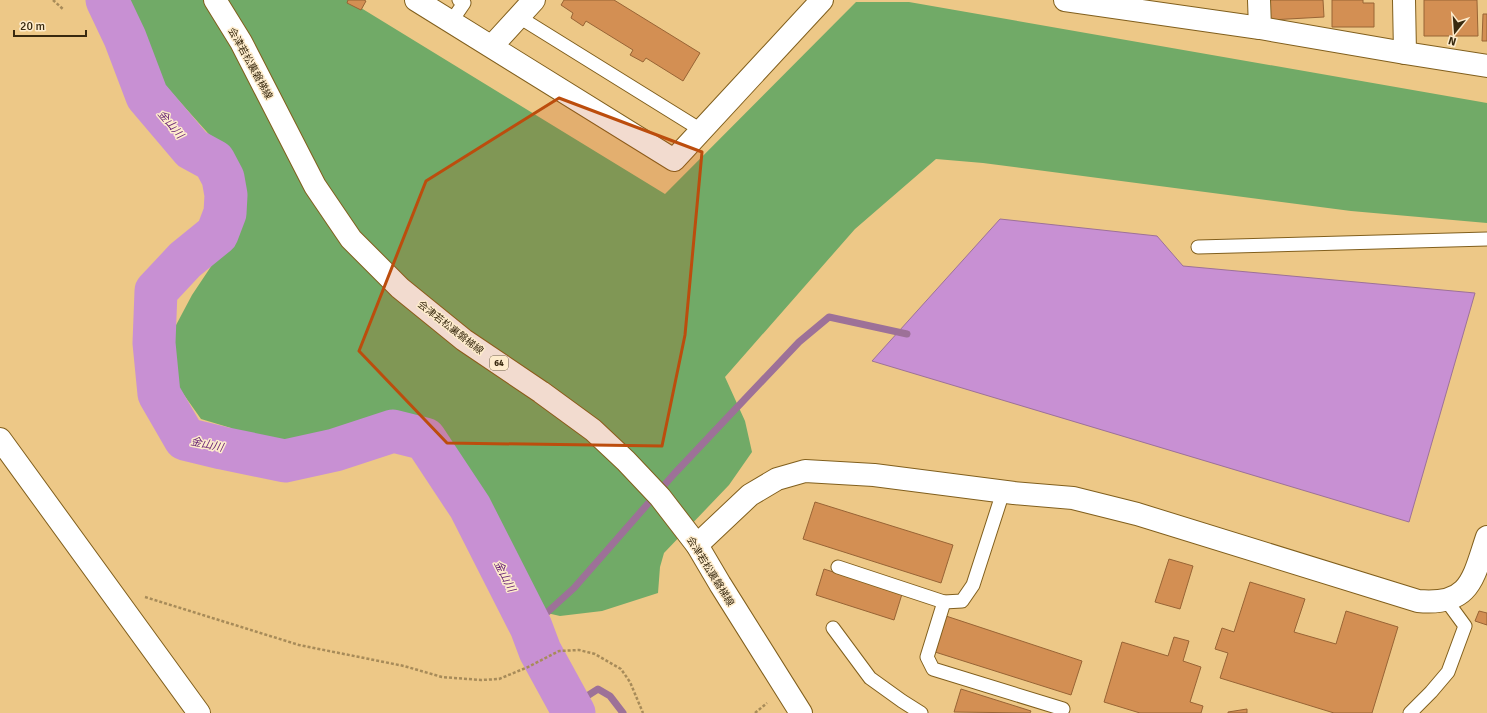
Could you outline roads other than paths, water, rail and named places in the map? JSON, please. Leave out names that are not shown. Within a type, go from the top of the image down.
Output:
[{"type":"street","name":"会津若松裏磐梯線","points":[[215,0],[241,42],[315,186],[351,239],[400,288],[464,340],[542,392],[593,430],[626,461],[660,497],[697,545],[801,713]]},
{"type":"street","points":[[416,0],[674,160],[822,0]]},
{"type":"street","points":[[492,46],[534,0]]},
{"type":"street","points":[[1065,0],[1099,2],[1487,66]]},
{"type":"street","points":[[1260,0],[1260,28]]},
{"type":"street","points":[[1404,0],[1405,53]]},
{"type":"street","points":[[0,438],[199,713]]},
{"type":"street","points":[[697,545],[750,495],[777,479],[805,471],[874,475],[1002,492],[1080,500],[1137,514],[1418,601],[1436,602],[1446,600],[1460,594],[1470,584],[1474,576],[1487,536]]},
{"type":"lane","points":[[451,22],[464,3],[459,0]]},
{"type":"lane","points":[[519,17],[701,130]]},
{"type":"lane","points":[[1198,247],[1487,239]]},
{"type":"lane","points":[[838,567],[944,602],[962,601],[973,585],[1002,492]]},
{"type":"lane","points":[[1410,713],[1448,672],[1465,626],[1446,600]]},
{"type":"lane","points":[[944,602],[927,657],[933,669],[1063,709]]},
{"type":"lane","points":[[834,628],[870,678],[921,713]]},
{"type":"waterway","name":"金山川","points":[[107,0],[125,38],[147,96],[192,149],[214,161],[223,178],[226,195],[225,213],[217,234],[185,260],[156,291],[154,343],[159,394],[185,439],[285,461],[335,450],[393,431],[425,439],[470,507],[531,627],[540,651],[574,713]]},
{"type":"waterway","points":[[531,627],[574,588],[674,474],[799,342],[829,317],[907,334]]},
{"type":"waterway","points":[[570,707],[598,689],[610,696],[623,713]]}]
